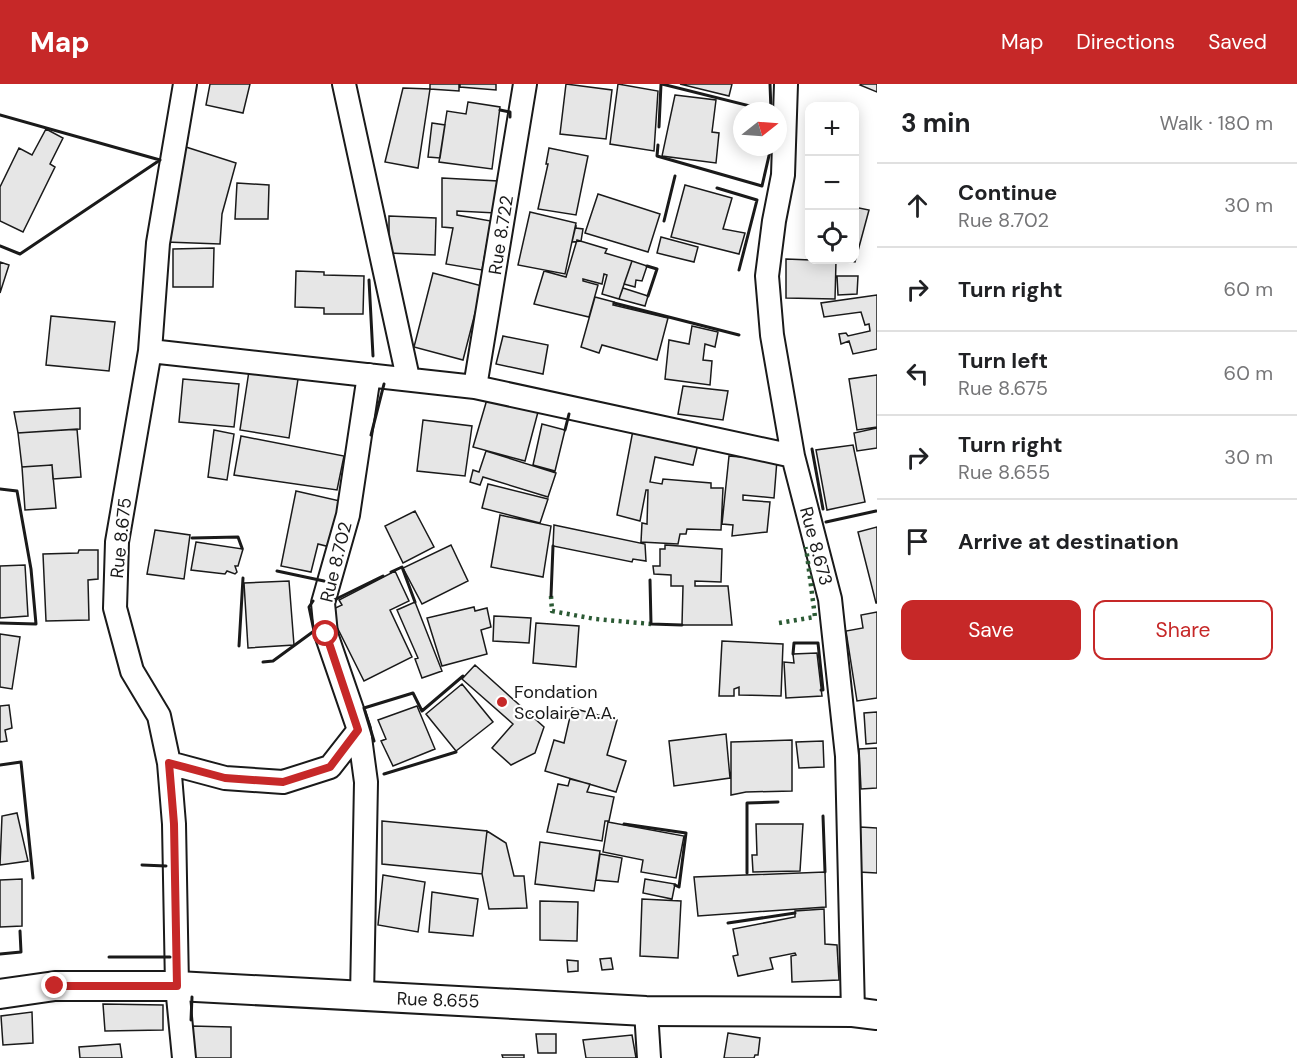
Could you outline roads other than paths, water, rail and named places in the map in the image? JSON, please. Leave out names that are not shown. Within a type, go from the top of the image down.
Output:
[{"type":"street","name":"Rue 8.675","points":[[184,1058],[177,986],[174,824],[169,763],[159,716],[132,671],[115,608],[117,542],[150,351],[158,243],[185,84]]},
{"type":"street","points":[[344,84],[408,378]]},
{"type":"street","name":"Rue 8.722","points":[[476,387],[525,84]]},
{"type":"street","name":"Rue 8.673","points":[[786,84],[783,174],[767,276],[772,335],[793,456],[830,599],[847,756],[865,1014]]},
{"type":"street","points":[[150,351],[476,387],[793,456]]},
{"type":"street","name":"Rue 8.702","points":[[362,997],[366,782],[358,730],[326,634],[323,603],[348,515],[369,375]]},
{"type":"street","points":[[169,763],[225,778],[283,782],[330,767],[358,730]]},
{"type":"street","name":"Rue 8.655","points":[[0,994],[55,986],[177,986],[646,1011],[865,1014]]},
{"type":"street","points":[[646,1011],[649,1058]]},
{"type":"place","name":"Fondation Scolaire A.A.","points":[[502,702]]}]
